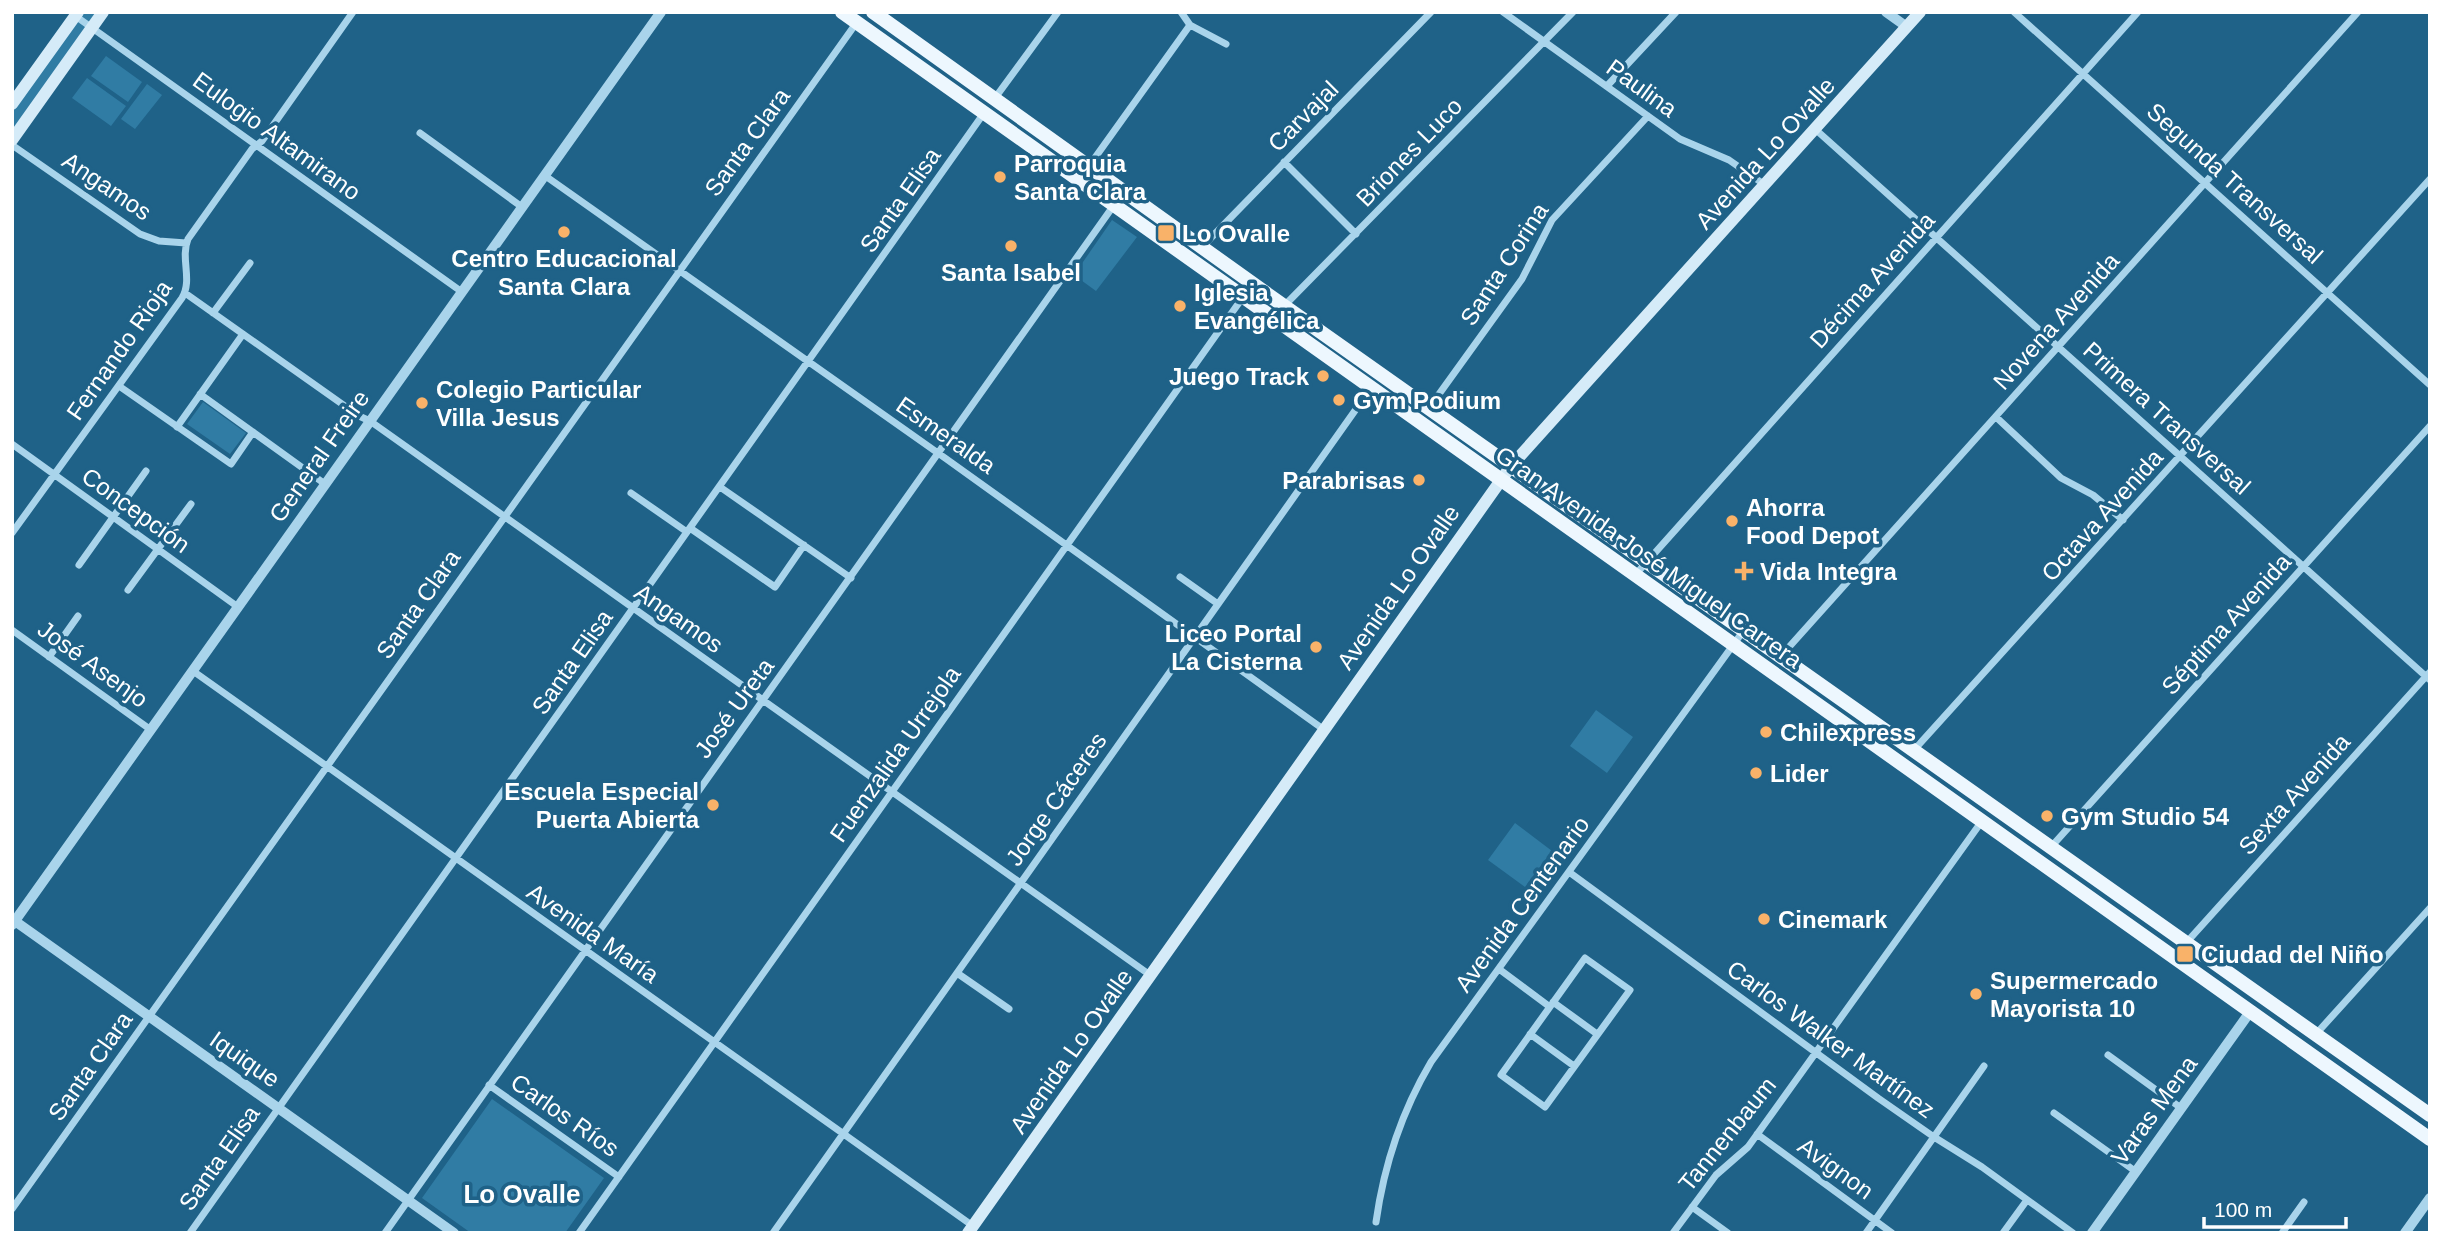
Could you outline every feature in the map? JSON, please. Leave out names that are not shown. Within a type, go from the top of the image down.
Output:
[{"type":"main road","points":[[12,142],[103,12]]},
{"type":"main road","name":"Gran Avenida José Miguel Carrera","points":[[842,12],[2430,1139]]},
{"type":"main road","name":"Gran Avenida José Miguel Carrera","points":[[873,12],[1284,306],[2430,1115]]},
{"type":"main road","name":"Avenida Lo Ovalle","points":[[970,1229],[1500,480],[1920,12]]},
{"type":"main road","points":[[14,97],[74,13]]},
{"type":"main road","points":[[984,113],[989,95]]},
{"type":"main road","points":[[1371,388],[1384,382],[1394,383]]},
{"type":"main road","points":[[2028,853],[2051,847]]},
{"type":"main road","points":[[2250,1012],[2260,1006],[2277,1007]]},
{"type":"street","points":[[186,243],[353,12]]},
{"type":"street","name":"General Freire","points":[[13,921],[660,12]]},
{"type":"street","points":[[989,95],[1058,12]]},
{"type":"street","points":[[1181,12],[1190,25],[1226,44]]},
{"type":"street","name":"Carvajal","points":[[1202,247],[1431,12]]},
{"type":"street","name":"Paulina","points":[[1503,12],[1686,142],[1729,160],[1765,185]]},
{"type":"street","name":"Briones Luco","points":[[1277,321],[1284,306],[1573,12]]},
{"type":"street","points":[[1607,86],[1676,12]]},
{"type":"street","points":[[1886,12],[1907,27]]},
{"type":"street","name":"Segunda Transversal","points":[[2014,12],[2430,384]]},
{"type":"street","name":"Décima Avenida","points":[[1636,574],[2138,12]]},
{"type":"street","name":"Novena Avenida","points":[[1782,656],[2358,12]]},
{"type":"street","name":"Eulogio Altamirano","points":[[74,13],[462,292]]},
{"type":"street","name":"Santa Clara","points":[[12,1209],[856,22]]},
{"type":"street","points":[[1079,180],[1190,25]]},
{"type":"street","name":"Santa Elisa","points":[[190,1233],[984,113]]},
{"type":"street","name":"Santa Corina","points":[[1429,408],[1522,279],[1552,220],[1648,116]]},
{"type":"street","name":"Primera Transversal","points":[[1815,129],[2428,676]]},
{"type":"street","points":[[420,133],[522,207]]},
{"type":"street","name":"Angamos","points":[[12,142],[140,234],[159,241],[186,243]]},
{"type":"street","points":[[1284,162],[1356,233]]},
{"type":"street","name":"Esmeralda","points":[[544,175],[939,453],[1323,729]]},
{"type":"street","name":"Octava Avenida","points":[[1914,750],[2430,179]]},
{"type":"street","name":"José Ureta","points":[[385,1233],[1114,205]]},
{"type":"street","name":"Fernando Rioja","points":[[12,533],[185,293],[188,283],[186,243]]},
{"type":"street","points":[[213,313],[250,263]]},
{"type":"street","name":"Angamos","points":[[185,293],[359,416],[370,421],[1150,975]]},
{"type":"street","name":"Fuenzalida Urrejola","points":[[579,1233],[1243,297]]},
{"type":"street","points":[[177,427],[243,334]]},
{"type":"street","points":[[119,386],[231,464],[253,432]]},
{"type":"street","name":"Jorge Cáceres","points":[[773,1233],[1371,388]]},
{"type":"street","points":[[200,394],[325,484]]},
{"type":"street","points":[[1996,417],[2061,478],[2093,495],[2123,520]]},
{"type":"street","name":"Séptima Avenida","points":[[2051,847],[2430,426]]},
{"type":"street","name":"Concepción","points":[[12,444],[238,607]]},
{"type":"street","points":[[79,565],[146,471]]},
{"type":"street","points":[[720,487],[850,578]]},
{"type":"street","points":[[631,493],[775,587],[804,545]]},
{"type":"street","points":[[128,590],[191,505]]},
{"type":"street","points":[[1180,577],[1218,604]]},
{"type":"street","points":[[50,657],[78,616]]},
{"type":"street","name":"José Asenjo","points":[[12,630],[151,730]]},
{"type":"street","name":"Avenida Centenario","points":[[1376,1222],[1379,1195],[1387,1166],[1415,1087],[1745,630]]},
{"type":"street","name":"Avenida María","points":[[193,671],[843,1134],[970,1229]]},
{"type":"street","name":"Sexta Avenida","points":[[2186,943],[2428,676]]},
{"type":"street","name":"Tannenbaum","points":[[1673,1233],[1716,1175],[1742,1153],[1757,1135],[1982,821]]},
{"type":"street","name":"Carlos Walker Martínez","points":[[1569,872],[1816,1053],[2073,1233]]},
{"type":"street","points":[[2316,1034],[2430,908]]},
{"type":"street","name":"Iquique","points":[[13,921],[454,1233]]},
{"type":"street","points":[[1585,958],[1630,990],[1545,1107],[1500,1075],[1552,1004],[1585,958]]},
{"type":"street","points":[[1499,969],[1597,1034]]},
{"type":"street","points":[[957,973],[1009,1009]]},
{"type":"street","name":"Varas Mena","points":[[2092,1233],[2250,1012]]},
{"type":"street","points":[[1530,1034],[1574,1066]]},
{"type":"street","points":[[2108,1055],[2181,1108]]},
{"type":"street","points":[[1866,1233],[1984,1066]]},
{"type":"street","name":"Carlos Ríos","points":[[489,1085],[619,1177]]},
{"type":"street","points":[[2054,1113],[2135,1171]]},
{"type":"street","name":"Avignon","points":[[1757,1135],[1892,1233]]},
{"type":"street","points":[[2405,1233],[2430,1198]]},
{"type":"street","points":[[2003,1233],[2027,1200]]},
{"type":"street","points":[[2282,1233],[2304,1202]]},
{"type":"street","points":[[1692,1207],[1728,1233]]},
{"type":"shaded area","points":[[81,12],[96,12],[12,131],[12,109]]},
{"type":"shaded area","points":[[106,56],[142,82],[128,102],[91,76]]},
{"type":"shaded area","points":[[87,78],[126,106],[111,126],[72,98]]},
{"type":"shaded area","points":[[147,84],[162,95],[135,129],[121,119]]},
{"type":"shaded area","points":[[1112,220],[1137,237],[1096,291],[1074,275]]},
{"type":"shaded area","points":[[203,402],[246,433],[230,454],[187,424]]},
{"type":"shaded area","points":[[1596,710],[1633,737],[1607,773],[1570,746]]},
{"type":"shaded area","points":[[1515,823],[1552,851],[1525,887],[1488,860]]},
{"type":"shaded area","points":[[492,1099],[604,1178],[565,1233],[471,1233],[422,1198]]},
{"type":"place","name":"Parroquia Santa Clara","points":[[1000,177]]},
{"type":"place","name":"Centro Educacional Santa Clara","points":[[564,232]]},
{"type":"place","name":"Lo Ovalle","points":[[1166,233]]},
{"type":"place","name":"Santa Isabel","points":[[1011,246]]},
{"type":"place","name":"Iglesia Evangélica","points":[[1180,306]]},
{"type":"place","name":"Juego Track","points":[[1323,376]]},
{"type":"place","name":"Gym Podium","points":[[1339,400]]},
{"type":"place","name":"Colegio Particular Villa Jesus","points":[[422,403]]},
{"type":"place","name":"Parabrisas","points":[[1419,480]]},
{"type":"place","name":"Ahorra Food Depot","points":[[1732,521]]},
{"type":"place","name":"Vida Integra","points":[[1744,571]]},
{"type":"place","name":"Liceo Portal La Cisterna","points":[[1316,647]]},
{"type":"place","name":"Chilexpress","points":[[1766,732]]},
{"type":"place","name":"Lider","points":[[1756,773]]},
{"type":"place","name":"Escuela Especial Puerta Abierta","points":[[713,805]]},
{"type":"place","name":"Gym Studio 54","points":[[2047,816]]},
{"type":"place","name":"Cinemark","points":[[1764,919]]},
{"type":"place","name":"Ciudad del Niño","points":[[2185,954]]},
{"type":"place","name":"Supermercado Mayorista 10","points":[[1976,994]]},
{"type":"district","name":"Lo Ovalle","points":[[522,1194]]}]
